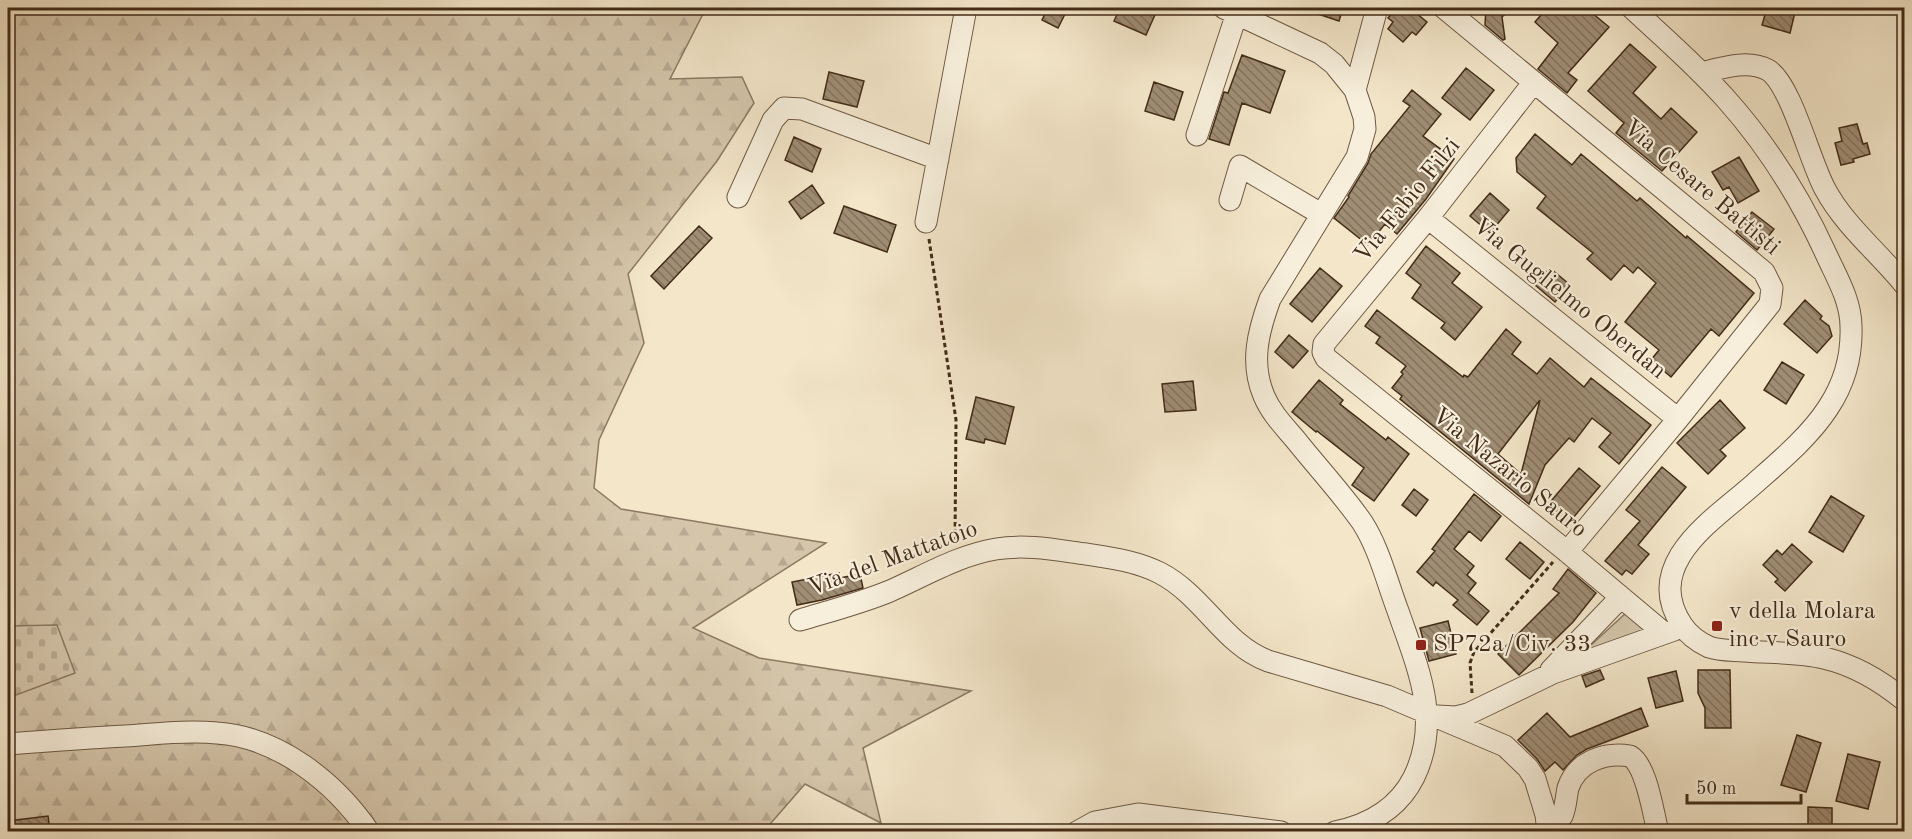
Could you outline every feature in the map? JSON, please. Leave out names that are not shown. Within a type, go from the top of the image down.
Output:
[{"type":"street","points":[[926,222],[966,8]]},
{"type":"street","points":[[1355,90],[1377,8]]},
{"type":"street","name":"Via Cesare Battisti","points":[[1444,8],[1764,272],[1769,279],[1772,292],[1770,304],[1678,419],[1566,551]]},
{"type":"street","points":[[1427,714],[1456,717],[1474,711],[1573,665],[1673,629],[1670,586],[1673,569],[1682,552],[1702,528],[1771,469],[1820,419],[1834,398],[1844,375],[1851,336],[1847,300],[1800,201],[1756,135],[1732,106],[1701,73],[1632,8]]},
{"type":"street","points":[[1197,135],[1231,10],[1320,53],[1334,64],[1355,90],[1364,117],[1365,129],[1357,157],[1270,299],[1257,348],[1258,377],[1264,397],[1274,414],[1363,524],[1379,557],[1416,664],[1427,714],[1424,752],[1405,793],[1376,818],[1357,826],[1335,831]]},
{"type":"street","points":[[1701,73],[1732,66],[1752,65],[1773,74],[1785,90],[1814,166],[1837,210],[1905,284]]},
{"type":"street","name":"Via Fabio Filzi","points":[[1323,352],[1324,344],[1428,218],[1534,82]]},
{"type":"street","points":[[738,197],[773,120],[784,108],[802,109],[938,159]]},
{"type":"street","points":[[1230,200],[1240,166],[1321,214]]},
{"type":"street","name":"Via Guglielmo Oberdan","points":[[1428,218],[1678,419]]},
{"type":"street","name":"Via Nazario Sauro","points":[[1323,352],[1326,358],[1621,597],[1673,629],[1717,649],[1810,656],[1834,661],[1880,682],[1905,700]]},
{"type":"street","name":"Via del Mattatoio","points":[[800,620],[868,600],[954,562],[984,552],[1012,547],[1058,550],[1136,563],[1160,573],[1177,584],[1211,614],[1235,642],[1253,655],[1366,688],[1510,749],[1532,773],[1547,823]]},
{"type":"street","points":[[1543,678],[1621,597]]},
{"type":"street","points":[[8,744],[186,732],[236,736],[287,754],[342,798],[369,831]]},
{"type":"street","points":[[1547,823],[1562,816],[1573,778],[1585,765],[1610,754],[1630,756],[1635,759],[1645,779],[1658,831]]},
{"type":"street","points":[[1077,831],[1095,822],[1138,814],[1281,831]]},
{"type":"path","points":[[926,222],[956,420],[954,562]]},
{"type":"path","points":[[1474,711],[1470,663],[1474,652],[1566,551]]},
{"type":"green space","points":[[8,8],[706,8],[670,79],[742,77],[754,103],[717,161],[628,274],[644,343],[599,440],[594,488],[621,509],[826,543],[693,628],[759,658],[971,691],[863,748],[881,823],[805,784],[764,831],[325,832],[210,826],[189,832],[8,831]]},
{"type":"green space","points":[[1626,613],[1644,630],[1580,655]]},
{"type":"green space","points":[[57,625],[75,673],[8,698],[8,626]]},
{"type":"building","points":[[1048,8],[1068,8],[1058,28],[1042,20]]},
{"type":"building","points":[[1120,8],[1158,8],[1146,35],[1114,21]]},
{"type":"building","points":[[1307,8],[1343,8],[1339,21],[1306,10]]},
{"type":"building","points":[[1397,8],[1410,8],[1427,22],[1416,35],[1412,32],[1403,42],[1388,29],[1393,22],[1388,18]]},
{"type":"building","points":[[1486,8],[1511,8],[1502,17],[1505,39],[1503,40],[1485,25]]},
{"type":"building","points":[[1547,8],[1586,8],[1609,27],[1568,73],[1577,80],[1567,93],[1538,69],[1558,43],[1535,22]]},
{"type":"building","points":[[1767,8],[1796,8],[1790,33],[1762,25]]},
{"type":"building","points":[[1630,44],[1656,67],[1633,93],[1661,119],[1671,108],[1697,132],[1662,171],[1616,133],[1624,123],[1588,91]]},
{"type":"building","points":[[1242,55],[1285,71],[1270,113],[1242,103],[1229,145],[1209,139],[1224,92],[1228,93]]},
{"type":"building","points":[[1466,68],[1494,90],[1470,120],[1442,98]]},
{"type":"building","points":[[829,72],[864,81],[857,107],[823,99]]},
{"type":"building","points":[[1154,82],[1183,92],[1174,120],[1145,111]]},
{"type":"building","points":[[1412,90],[1441,114],[1423,136],[1454,159],[1426,199],[1397,234],[1385,224],[1368,245],[1334,218],[1349,197],[1371,154],[1410,106],[1403,101]]},
{"type":"building","points":[[1857,124],[1863,144],[1867,143],[1870,154],[1853,159],[1854,162],[1841,165],[1835,143],[1842,141],[1839,128]]},
{"type":"building","points":[[1535,134],[1572,165],[1581,154],[1637,201],[1640,198],[1754,293],[1719,336],[1711,329],[1671,377],[1651,360],[1659,350],[1625,322],[1656,283],[1638,267],[1633,273],[1624,265],[1611,280],[1587,259],[1593,253],[1537,208],[1546,196],[1517,172],[1516,158]]},
{"type":"building","points":[[794,137],[821,149],[812,172],[785,160]]},
{"type":"building","points":[[1739,157],[1759,191],[1738,203],[1729,187],[1723,190],[1712,172]]},
{"type":"building","points":[[812,185],[824,203],[801,219],[789,202]]},
{"type":"building","points":[[1490,193],[1509,210],[1490,233],[1470,216]]},
{"type":"building","points":[[844,206],[896,225],[887,252],[834,233]]},
{"type":"building","points":[[1752,212],[1774,229],[1757,250],[1736,232]]},
{"type":"building","points":[[699,226],[712,238],[664,289],[651,276]]},
{"type":"building","points":[[1426,246],[1460,273],[1452,283],[1482,307],[1455,340],[1441,328],[1445,323],[1412,298],[1421,285],[1406,273]]},
{"type":"building","points":[[1320,268],[1342,286],[1312,322],[1290,304]]},
{"type":"building","points":[[1550,268],[1569,284],[1555,302],[1535,285]]},
{"type":"building","points":[[1805,300],[1822,316],[1820,319],[1829,326],[1832,336],[1817,353],[1784,324]]},
{"type":"building","points":[[1377,310],[1463,377],[1464,375],[1468,377],[1506,329],[1521,342],[1512,354],[1537,374],[1550,358],[1584,387],[1591,378],[1651,425],[1619,464],[1599,447],[1611,433],[1592,418],[1574,442],[1569,438],[1545,465],[1529,504],[1400,399],[1402,396],[1392,388],[1406,366],[1376,343],[1380,337],[1365,326]],"holes":[[[1540,400],[1521,474],[1498,454]]]},
{"type":"building","points":[[1289,335],[1308,351],[1293,368],[1275,352]]},
{"type":"building","points":[[1782,362],[1804,375],[1786,404],[1764,390]]},
{"type":"building","points":[[1319,380],[1343,400],[1340,404],[1386,440],[1388,437],[1409,454],[1374,501],[1352,485],[1364,468],[1292,412]]},
{"type":"building","points":[[1193,381],[1196,410],[1165,412],[1162,384]]},
{"type":"building","points":[[976,397],[1014,407],[1005,444],[985,439],[984,443],[966,439]]},
{"type":"building","points":[[1720,400],[1745,428],[1720,450],[1726,456],[1708,474],[1677,443]]},
{"type":"building","points":[[1662,467],[1686,487],[1638,545],[1649,554],[1632,574],[1626,570],[1622,575],[1605,561],[1640,521],[1626,510]]},
{"type":"building","points":[[1579,468],[1600,486],[1567,525],[1546,507]]},
{"type":"building","points":[[1414,489],[1428,500],[1416,516],[1402,505]]},
{"type":"building","points":[[1474,494],[1501,516],[1481,541],[1469,531],[1454,549],[1474,566],[1467,575],[1476,583],[1468,593],[1489,611],[1477,625],[1453,605],[1458,600],[1436,582],[1433,586],[1417,572],[1435,551],[1432,549]]},
{"type":"building","points":[[1831,496],[1864,516],[1843,552],[1809,532]]},
{"type":"building","points":[[1520,542],[1544,562],[1530,579],[1506,559]]},
{"type":"building","points":[[1792,544],[1812,562],[1785,591],[1775,582],[1778,579],[1763,565],[1777,550],[1782,555]]},
{"type":"building","points":[[1568,569],[1596,593],[1573,622],[1519,675],[1498,654],[1559,593],[1553,589]]},
{"type":"building","points":[[839,573],[840,578],[860,574],[863,588],[797,605],[792,582]]},
{"type":"building","points":[[1448,621],[1456,654],[1429,661],[1420,628]]},
{"type":"building","points":[[1600,670],[1604,679],[1586,687],[1582,676]]},
{"type":"building","points":[[1698,670],[1730,670],[1731,728],[1705,728],[1705,708],[1698,693]]},
{"type":"building","points":[[1676,671],[1683,701],[1656,708],[1648,678]]},
{"type":"building","points":[[1641,708],[1648,726],[1587,749],[1577,755],[1563,770],[1555,762],[1545,771],[1537,759],[1518,740],[1547,713],[1570,737]]},
{"type":"building","points":[[1797,735],[1821,743],[1806,792],[1781,785]]},
{"type":"building","points":[[1848,754],[1880,762],[1868,809],[1836,801]]},
{"type":"building","points":[[1808,807],[1832,808],[1832,831],[1808,831]]},
{"type":"building","points":[[48,816],[50,831],[8,831],[8,821]]},
{"type":"place","name":"v della Molara inc v Sauro","points":[[1717,626]]},
{"type":"place","name":"SP72a/Civ. 33","points":[[1421,645]]}]
